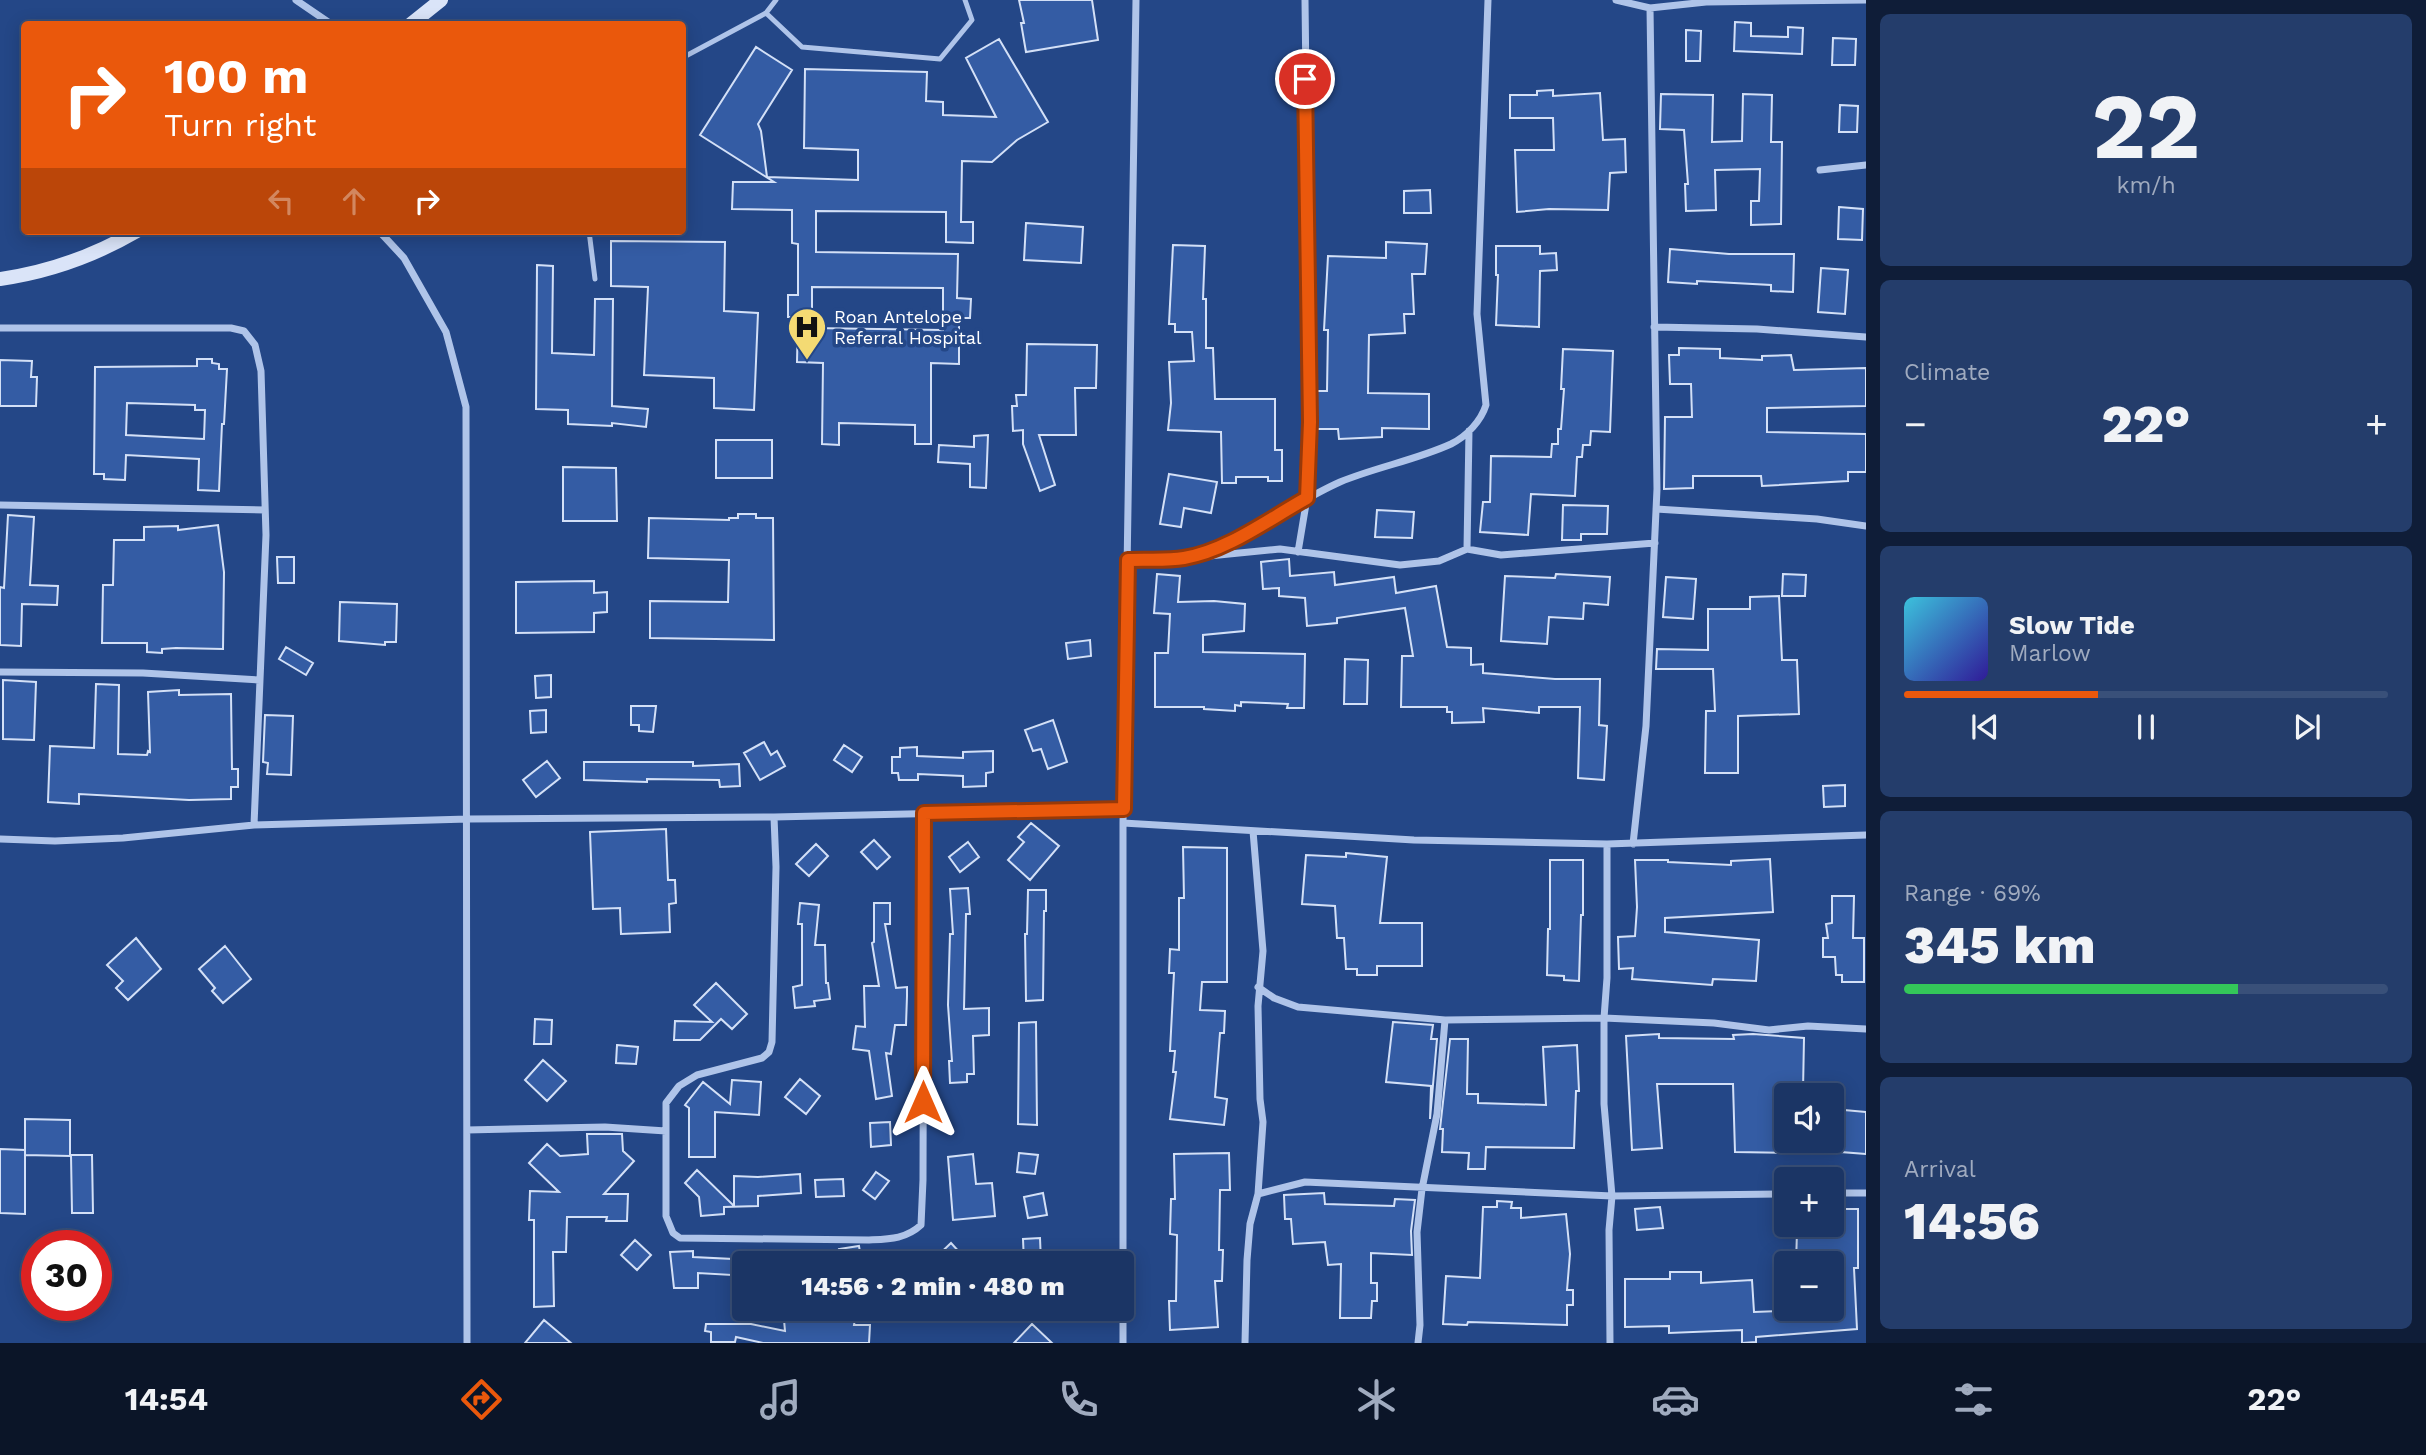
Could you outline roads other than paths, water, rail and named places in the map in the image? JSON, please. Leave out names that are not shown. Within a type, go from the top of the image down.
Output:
[{"type":"street","points":[[296,0],[327,21]]},
{"type":"street","points":[[415,21],[441,0]]},
{"type":"street","points":[[1123,1343],[1123,823],[1136,0]]},
{"type":"street","points":[[1298,552],[1307,498],[1310,422],[1305,0]]},
{"type":"street","points":[[1183,558],[1230,541],[1307,498],[1354,477],[1453,443],[1482,417],[1486,405],[1477,314],[1488,0]]},
{"type":"street","points":[[1616,0],[1650,8],[1706,2],[1866,1]]},
{"type":"street","points":[[1633,844],[1646,726],[1656,509],[1650,8]]},
{"type":"street","points":[[1820,170],[1866,165]]},
{"type":"street","points":[[0,279],[33,274],[86,257],[128,235]]},
{"type":"street","points":[[383,235],[404,258],[446,332],[466,407],[467,1343]]},
{"type":"street","points":[[1654,327],[1769,329],[1866,337]]},
{"type":"street","points":[[0,328],[218,328],[244,331],[255,345],[261,370],[265,510],[254,825]]},
{"type":"street","points":[[1467,549],[1469,431]]},
{"type":"street","points":[[0,505],[265,510]]},
{"type":"street","points":[[1656,509],[1817,519],[1866,526]]},
{"type":"street","points":[[1128,560],[1280,549],[1399,565],[1439,561],[1467,549],[1501,555],[1655,543]]},
{"type":"street","points":[[0,672],[143,673],[260,680]]},
{"type":"street","points":[[0,839],[55,841],[123,838],[254,825],[468,819],[774,817],[1124,809]]},
{"type":"street","points":[[774,817],[772,1042],[769,1052],[762,1058],[697,1075],[679,1086],[666,1103],[666,1216],[673,1233],[680,1238],[869,1240],[899,1238],[912,1234],[921,1225],[924,813]]},
{"type":"street","points":[[1123,823],[1414,840],[1607,844],[1866,835]]},
{"type":"street","points":[[1245,1343],[1247,1260],[1250,1224],[1258,1194],[1263,1122],[1260,1099],[1258,987],[1263,951],[1253,831]]},
{"type":"street","points":[[1607,844],[1604,1104],[1612,1196],[1609,1230],[1610,1343]]},
{"type":"street","points":[[1258,987],[1274,998],[1298,1007],[1445,1020],[1604,1018],[1714,1023],[1769,1030],[1808,1027],[1866,1029]]},
{"type":"street","points":[[1418,1343],[1420,1325],[1417,1232],[1422,1189],[1437,1114],[1445,1020]]},
{"type":"street","points":[[467,1130],[605,1127],[666,1131]]},
{"type":"street","points":[[1258,1194],[1306,1182],[1612,1196],[1774,1194]]},
{"type":"street","points":[[1844,1193],[1866,1193]]},
{"type":"lane","points":[[686,56],[766,13],[776,0]]},
{"type":"lane","points":[[766,13],[802,47],[940,60],[972,20],[965,0]]},
{"type":"lane","points":[[590,235],[595,279]]},
{"type":"place","name":"Roan Antelope Referral Hospital","points":[[807,361]]}]
